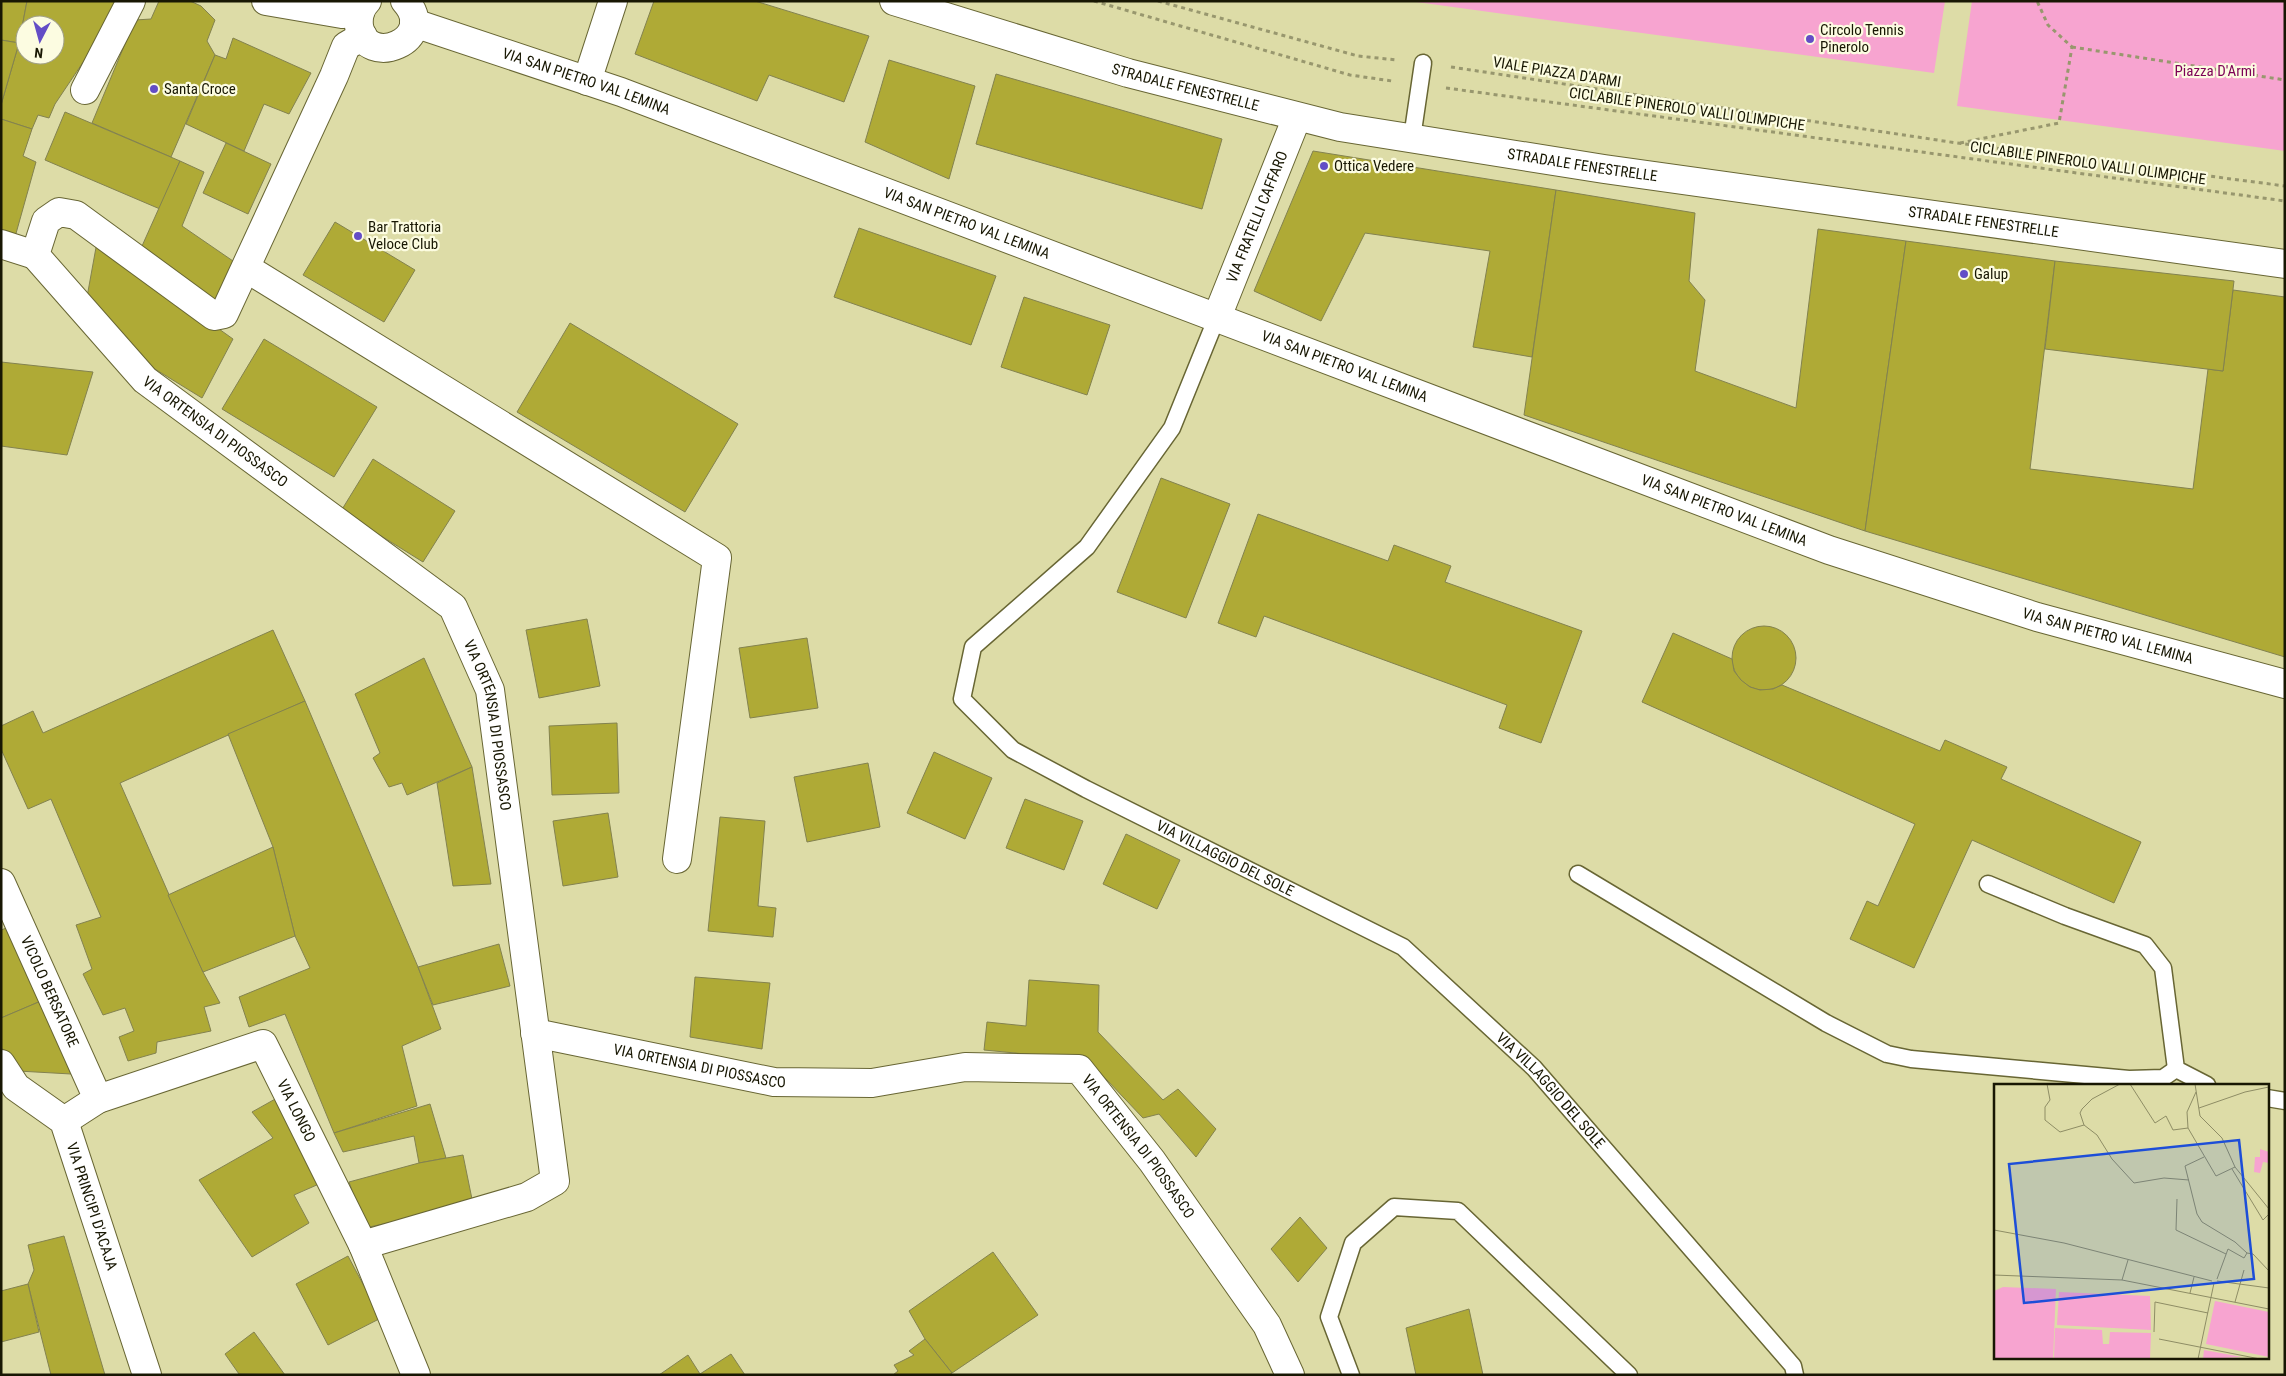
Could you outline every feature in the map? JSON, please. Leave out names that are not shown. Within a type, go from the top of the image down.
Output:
[{"type":"street","points":[[85,90],[131,1]]},
{"type":"street","points":[[266,1],[363,16]]},
{"type":"street","points":[[587,81],[613,1]]},
{"type":"street","name":"STRADALE FENESTRELLE","points":[[894,1],[1128,73],[1297,117],[1412,138],[1613,170],[2285,264]]},
{"type":"street","points":[[363,16],[376,47],[393,48],[407,39],[409,12]]},
{"type":"street","name":"VIA SAN PIETRO VAL LEMINA","points":[[409,12],[1829,550],[2037,617],[2285,684]]},
{"type":"street","points":[[1,244],[36,255],[46,221],[59,212],[76,215],[214,316],[224,314],[334,76],[346,46],[363,16]]},
{"type":"street","name":"VIA FRATELLI CAFFARO","points":[[1217,317],[1297,117]]},
{"type":"street","name":"VIA ORTENSIA DI PIOSSASCO","points":[[36,255],[145,380],[453,607],[490,690],[535,1033],[774,1082],[872,1083],[965,1067],[1079,1069],[1152,1161],[1267,1325],[1290,1375]]},
{"type":"street","points":[[246,268],[717,558],[677,860]]},
{"type":"street","name":"VICOLO BERSATORE","points":[[1,883],[98,1099]]},
{"type":"street","points":[[363,1244],[527,1197],[554,1181],[535,1033]]},
{"type":"street","name":"VIA LONGO","points":[[64,1121],[98,1099],[263,1044],[363,1244],[416,1375]]},
{"type":"street","points":[[1,1064],[16,1087],[64,1121]]},
{"type":"street","name":"VIA PRINCIPI D'ACAJA","points":[[64,1121],[148,1375]]},
{"type":"lane","points":[[1412,138],[1423,63]]},
{"type":"lane","name":"VIA VILLAGGIO DEL SOLE","points":[[1217,317],[1172,428],[1087,547],[973,647],[962,699],[1012,750],[1095,794],[1403,947],[1534,1068],[1793,1366],[1795,1375]]},
{"type":"lane","points":[[1578,874],[1826,1023],[1887,1054],[1910,1058],[2129,1079],[2163,1078],[2176,1069]]},
{"type":"lane","points":[[1988,884],[2065,916],[2145,945],[2163,968],[2176,1069]]},
{"type":"lane","points":[[2176,1069],[2205,1084]]},
{"type":"lane","points":[[2268,1098],[2285,1101]]},
{"type":"lane","points":[[1351,1375],[1329,1318],[1353,1243],[1394,1208],[1458,1211],[1629,1375]]},
{"type":"path","name":"CICLABILE PINEROLO VALLI OLIMPICHE","points":[[1094,1],[1350,75],[2285,201]]},
{"type":"path","name":"VIALE PIAZZA D'ARMI","points":[[1158,1],[1358,56],[1423,63],[1956,143],[2285,186]]},
{"type":"path","points":[[2037,1],[2048,25],[2072,47],[2285,80]]},
{"type":"path","points":[[1956,143],[2059,122],[2072,47]]},
{"type":"green space","name":"Circolo Tennis Pinerolo","points":[[1409,1],[1945,1],[1934,73]]},
{"type":"green space","name":"Piazza D'Armi","points":[[1972,1],[2285,1],[2285,151],[1957,106]]},
{"type":"building","points":[[1,1],[27,1],[24,15],[15,15],[15,42],[1,40]]},
{"type":"building","points":[[27,1],[116,1],[104,31],[55,104],[49,118],[38,115],[32,129],[1,119],[1,105],[15,57],[15,65],[65,65],[65,15],[24,15]]},
{"type":"building","name":"Santa Croce","points":[[159,1],[190,1],[201,6],[215,20],[207,41],[215,55],[171,157],[92,123],[135,20],[151,19]]},
{"type":"building","points":[[654,1],[755,1],[869,36],[844,102],[769,75],[757,101],[635,54]]},
{"type":"building","points":[[233,38],[311,73],[289,114],[264,104],[244,151],[186,124],[215,55],[226,59]]},
{"type":"building","points":[[1,40],[15,42],[15,57],[1,105]]},
{"type":"building","points":[[889,60],[975,86],[949,179],[865,142]]},
{"type":"building","points":[[996,74],[1222,139],[1202,209],[976,144]]},
{"type":"building","points":[[65,112],[180,161],[160,209],[45,160]]},
{"type":"building","points":[[1,119],[32,129],[23,156],[36,162],[15,237],[1,229]]},
{"type":"building","points":[[226,143],[271,164],[248,214],[203,193]]},
{"type":"building","points":[[1313,151],[1556,190],[1532,357],[1473,347],[1490,251],[1365,233],[1321,321],[1254,291]]},
{"type":"building","points":[[180,161],[204,172],[182,226],[233,261],[214,306],[138,255]]},
{"type":"building","points":[[1556,190],[1695,213],[1689,281],[1705,300],[1695,371],[1796,408],[1818,229],[1906,241],[1865,531],[1524,415]]},
{"type":"building","points":[[335,222],[415,270],[384,322],[303,275]]},
{"type":"building","points":[[859,228],[996,276],[971,345],[834,297]]},
{"type":"building","points":[[1906,241],[2055,261],[2030,469],[2193,489],[2208,369],[2223,371],[2233,290],[2285,297],[2285,657],[1865,531]]},
{"type":"building","points":[[97,242],[233,339],[202,398],[124,350],[87,297]]},
{"type":"building","points":[[2055,261],[2234,281],[2223,371],[2045,349]]},
{"type":"building","points":[[1024,297],[1110,325],[1087,395],[1001,367]]},
{"type":"building","points":[[570,323],[738,424],[685,512],[517,412]]},
{"type":"building","points":[[264,339],[377,407],[334,477],[222,409]]},
{"type":"building","points":[[1,362],[93,372],[67,455],[1,446]]},
{"type":"building","points":[[373,459],[455,511],[423,562],[341,511]]},
{"type":"building","points":[[1161,478],[1230,504],[1186,618],[1117,592]]},
{"type":"building","points":[[1258,514],[1388,561],[1394,545],[1451,566],[1445,582],[1582,631],[1541,743],[1499,728],[1507,705],[1264,616],[1256,637],[1218,623]]},
{"type":"building","points":[[587,619],[600,686],[539,698],[526,630]]},
{"type":"building","points":[[1764,626],[1782,631],[1787,635],[1791,640],[1796,658],[1791,676],[1787,681],[1782,685],[1764,690],[1746,685],[1741,681],[1737,676],[1732,658],[1737,640],[1741,635],[1746,631]]},
{"type":"building","points":[[273,630],[305,701],[120,783],[203,972],[220,1003],[204,1007],[211,1031],[157,1042],[156,1053],[128,1061],[119,1037],[134,1031],[125,1008],[103,1015],[83,974],[92,969],[76,925],[101,917],[51,799],[28,809],[1,749],[1,726],[33,711],[43,733]]},
{"type":"building","points":[[1673,633],[1732,659],[1734,671],[1750,687],[1760,690],[1773,689],[1782,685],[1940,751],[1945,740],[2007,767],[2001,779],[2141,842],[2114,903],[1972,840],[1914,968],[1850,939],[1867,901],[1878,906],[1915,824],[1642,702]]},
{"type":"building","points":[[807,638],[818,708],[750,718],[739,648]]},
{"type":"building","points":[[424,658],[472,767],[407,795],[402,783],[389,787],[373,758],[380,753],[355,694]]},
{"type":"building","points":[[305,701],[418,967],[441,1029],[402,1046],[417,1106],[334,1133],[285,1014],[249,1027],[239,997],[310,968],[295,936],[273,847],[228,734]]},
{"type":"building","points":[[617,723],[619,793],[552,795],[549,726]]},
{"type":"building","points":[[934,752],[992,778],[965,839],[907,813]]},
{"type":"building","points":[[868,763],[880,827],[807,842],[794,777]]},
{"type":"building","points":[[472,767],[491,884],[453,886],[437,783]]},
{"type":"building","points":[[1025,799],[1083,821],[1064,870],[1006,848]]},
{"type":"building","points":[[608,813],[618,877],[563,886],[553,821]]},
{"type":"building","points":[[720,817],[765,821],[758,906],[776,908],[773,937],[708,931]]},
{"type":"building","points":[[1126,834],[1180,860],[1157,909],[1103,884]]},
{"type":"building","points":[[273,847],[295,936],[203,972],[168,895]]},
{"type":"building","points":[[9,927],[41,1001],[1,1018],[1,930]]},
{"type":"building","points":[[499,944],[510,986],[433,1005],[418,967]]},
{"type":"building","points":[[695,977],[770,983],[762,1049],[690,1037]]},
{"type":"building","points":[[1029,980],[1099,985],[1098,1032],[1163,1100],[1178,1089],[1216,1129],[1196,1157],[1159,1114],[1143,1118],[1088,1060],[984,1050],[987,1022],[1026,1026]]},
{"type":"building","points":[[41,1001],[71,1074],[18,1071],[1,1047],[1,1018]]},
{"type":"building","points":[[277,1098],[319,1184],[294,1195],[309,1223],[252,1257],[199,1180],[273,1138],[252,1112]]},
{"type":"building","points":[[430,1104],[446,1158],[419,1163],[414,1136],[343,1152],[334,1133]]},
{"type":"building","points":[[463,1155],[473,1204],[365,1228],[349,1182],[419,1163]]},
{"type":"building","points":[[1300,1217],[1327,1248],[1298,1282],[1271,1249]]},
{"type":"building","points":[[64,1236],[105,1375],[51,1375],[28,1284],[34,1270],[28,1245]]},
{"type":"building","points":[[993,1252],[1038,1315],[952,1373],[925,1339],[909,1311]]},
{"type":"building","points":[[348,1256],[381,1318],[328,1345],[296,1284]]},
{"type":"building","points":[[28,1284],[39,1332],[1,1342],[1,1291]]},
{"type":"building","points":[[1469,1309],[1483,1375],[1416,1375],[1406,1328]]},
{"type":"building","points":[[254,1332],[285,1375],[239,1374],[225,1354]]},
{"type":"building","points":[[925,1339],[952,1373],[949,1375],[893,1375],[898,1371],[894,1365],[914,1355],[909,1351]]},
{"type":"building","points":[[731,1354],[745,1375],[659,1375],[688,1355],[700,1374]]},
{"type":"place","name":"Circolo Tennis Pinerolo","points":[[1810,39]]},
{"type":"place","name":"Santa Croce","points":[[154,89]]},
{"type":"place","name":"Ottica Vedere","points":[[1324,166]]},
{"type":"place","name":"Bar Trattoria Veloce Club","points":[[358,236]]},
{"type":"place","name":"Galup","points":[[1964,274]]}]
